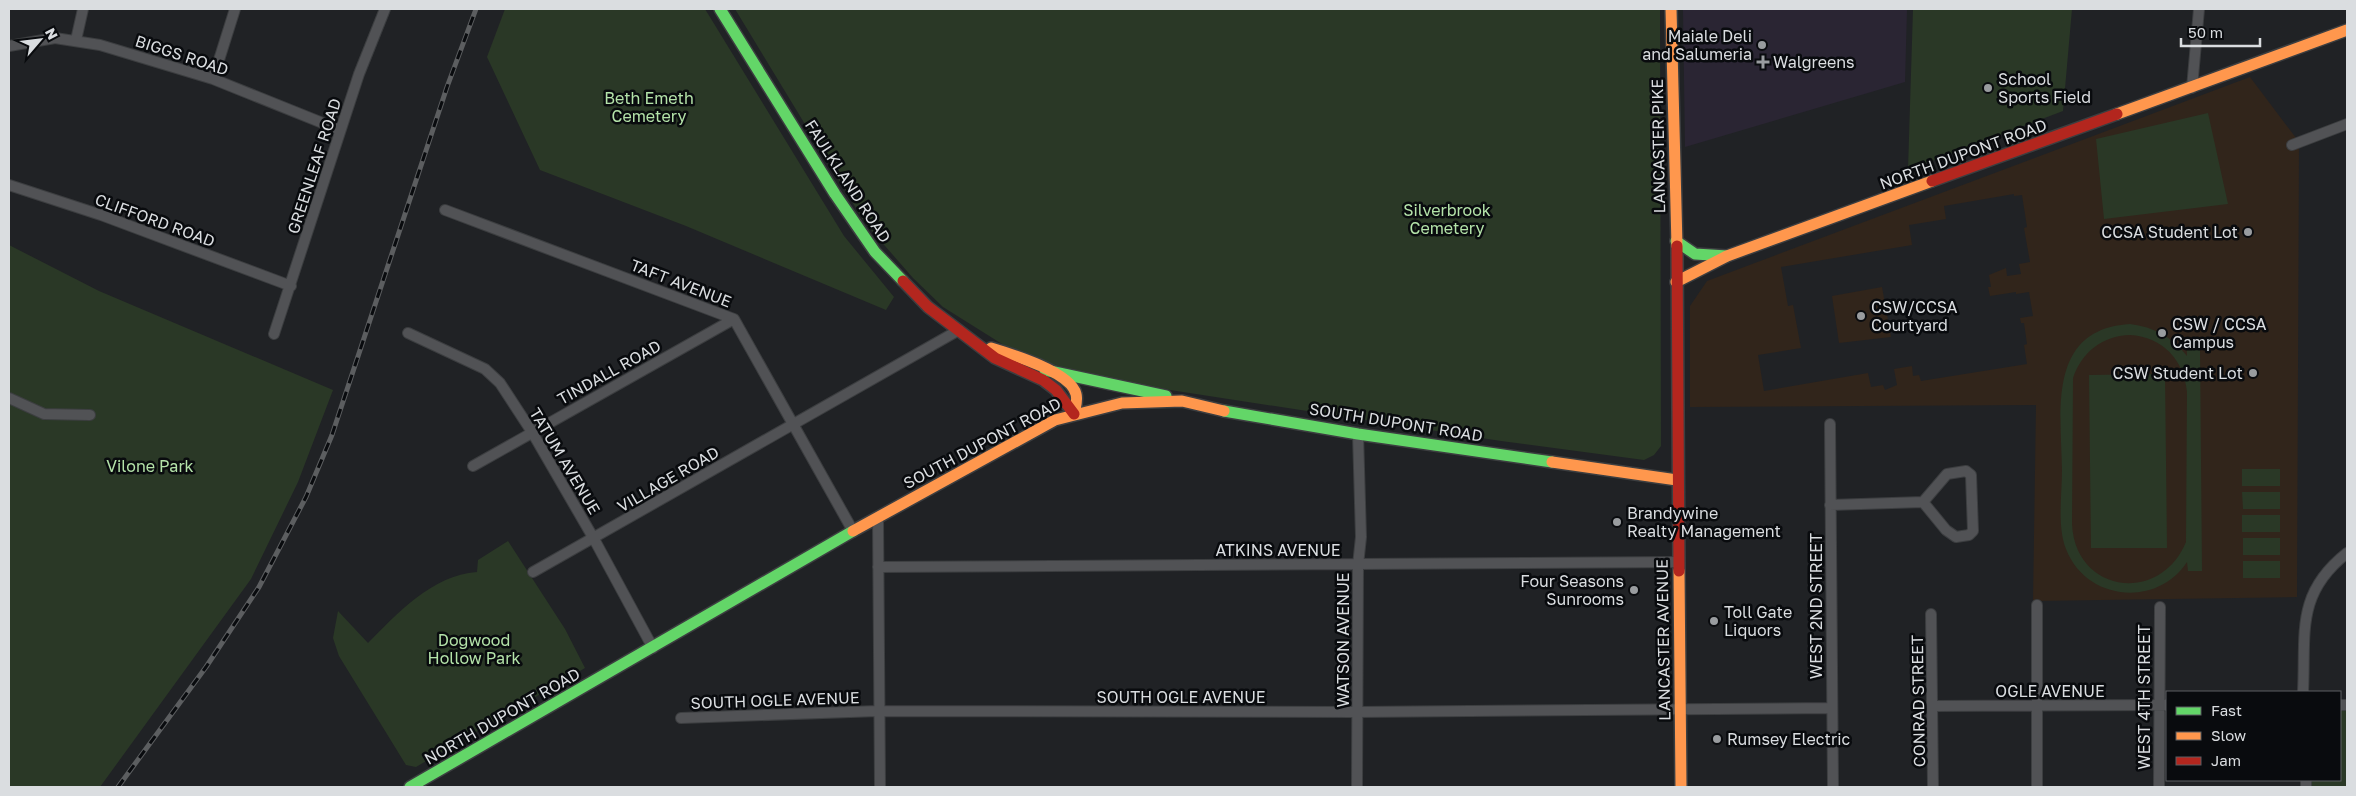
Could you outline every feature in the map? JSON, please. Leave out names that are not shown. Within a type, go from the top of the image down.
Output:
[{"type":"main road","name":"FAULKLAND ROAD","points":[[720,9],[834,194],[874,252],[928,307],[995,358],[1043,380],[1056,390],[1074,414]]},
{"type":"main road","name":"LANCASTER PIKE","points":[[1672,9],[1676,282]]},
{"type":"main road","name":"NORTH DUPONT ROAD","points":[[1676,282],[1727,256],[2347,30]]},
{"type":"main road","points":[[1676,241],[1695,254],[1727,256]]},
{"type":"main road","name":"LANCASTER AVENUE","points":[[1676,282],[1681,787]]},
{"type":"main road","name":"FAULKLAND ROAD","points":[[980,345],[1002,351],[1057,375],[1076,392],[1077,401],[1074,414]]},
{"type":"main road","points":[[1045,370],[1084,380],[1178,398],[1182,401]]},
{"type":"main road","name":"SOUTH DUPONT ROAD","points":[[610,673],[853,531],[1033,431],[1074,414],[1122,403],[1182,401],[1239,414],[1358,434],[1677,480]]},
{"type":"main road","name":"NORTH DUPONT ROAD","points":[[410,787],[610,673]]},
{"type":"street","points":[[76,40],[83,9]]},
{"type":"street","points":[[213,79],[235,9]]},
{"type":"street","name":"GREENLEAF ROAD","points":[[274,334],[340,130],[385,9]]},
{"type":"street","points":[[2192,88],[2199,9]]},
{"type":"street","name":"BIGGS ROAD","points":[[9,46],[55,38],[100,45],[213,79],[340,130]]},
{"type":"street","points":[[2292,145],[2347,124]]},
{"type":"street","name":"CLIFFORD ROAD","points":[[9,185],[102,216],[291,286]]},
{"type":"street","name":"TAFT AVENUE","points":[[445,210],[734,319],[853,531]]},
{"type":"street","name":"TINDALL ROAD","points":[[473,466],[734,319]]},
{"type":"street","name":"VILLAGE ROAD","points":[[532,572],[594,539],[959,330]]},
{"type":"street","name":"TATUM AVENUE","points":[[408,332],[492,374],[532,432],[594,539],[653,648]]},
{"type":"street","points":[[9,398],[44,414],[90,415]]},
{"type":"street","name":"WEST 2ND STREET","points":[[1830,424],[1832,787]]},
{"type":"street","name":"WATSON AVENUE","points":[[1357,787],[1358,565],[1361,537],[1358,434]]},
{"type":"street","points":[[1830,505],[1922,502],[1947,474],[1966,471],[1971,475],[1973,531],[1969,535],[1956,537],[1946,530],[1922,502]]},
{"type":"street","points":[[878,517],[880,787]]},
{"type":"street","points":[[2303,691],[2307,607],[2316,585],[2334,563],[2347,553]]},
{"type":"street","name":"ATKINS AVENUE","points":[[878,567],[1679,562]]},
{"type":"street","points":[[2036,605],[2036,787]]},
{"type":"street","name":"WEST 4TH STREET","points":[[2159,787],[2164,706],[2160,607]]},
{"type":"street","name":"CONRAD STREET","points":[[1932,614],[1934,787]]},
{"type":"street","name":"OGLE AVENUE","points":[[1933,706],[2164,706]]},
{"type":"street","points":[[1680,708],[1832,708]]},
{"type":"street","name":"SOUTH OGLE AVENUE","points":[[682,718],[878,711],[1357,712],[1680,708]]},
{"type":"shaded area","points":[[1683,9],[1907,9],[1905,82],[1685,147]]},
{"type":"shaded area","name":"CSW / CCSA Campus","points":[[2250,77],[2299,142],[2297,597],[2033,601],[2036,405],[1690,407],[1690,306],[1707,281]],"holes":[[[2014,194],[2014,196],[2022,195],[2027,227],[2024,228],[2030,262],[2019,264],[2021,274],[2007,276],[2006,268],[1989,275],[1991,287],[1988,287],[1990,296],[2029,292],[2033,316],[2020,318],[2021,323],[2024,323],[2027,344],[2024,345],[2027,364],[1921,381],[1919,375],[1913,376],[1912,366],[1894,369],[1897,385],[1885,390],[1883,385],[1871,387],[1868,373],[1764,391],[1758,355],[1801,348],[1793,305],[1788,306],[1781,267],[1912,245],[1909,225],[1946,219],[1944,206]]]},
{"type":"shaded area","name":"CSW/CCSA Courtyard","points":[[1882,287],[1891,337],[1839,343],[1832,296]]},
{"type":"green space","name":"Beth Emeth Cemetery","points":[[505,9],[705,9],[844,236],[894,297],[886,310],[686,226],[540,170],[487,57]]},
{"type":"green space","name":"Silverbrook Cemetery","points":[[735,9],[1660,9],[1661,446],[1654,455],[1644,460],[1501,441],[1099,379],[1057,367],[1010,349],[943,307],[913,278],[865,223]]},
{"type":"green space","name":"School Sports Field","points":[[1913,9],[2072,9],[2063,111],[1908,170]]},
{"type":"green space","points":[[2208,113],[2228,204],[2104,219],[2096,139]]},
{"type":"green space","name":"Vilone Park","points":[[9,245],[99,291],[333,390],[298,482],[251,579],[100,787],[9,787]]},
{"type":"green space","points":[[2130,324],[2155,330],[2169,338],[2187,356],[2187,347],[2200,347],[2202,571],[2188,571],[2187,562],[2174,577],[2158,587],[2141,592],[2123,592],[2105,588],[2089,579],[2076,566],[2063,540],[2061,510],[2061,399],[2064,377],[2072,357],[2084,341],[2103,329]],"holes":[[[2120,336],[2142,337],[2162,345],[2170,352],[2176,360],[2185,380],[2187,392],[2186,542],[2174,562],[2158,575],[2139,582],[2120,582],[2103,577],[2087,565],[2077,547],[2072,524],[2073,378],[2082,360],[2094,347],[2102,342]]]},
{"type":"green space","points":[[2165,374],[2167,548],[2091,548],[2089,375]]},
{"type":"green space","points":[[2242,469],[2280,469],[2280,486],[2242,486]]},
{"type":"green space","points":[[2242,492],[2280,492],[2280,509],[2243,509]]},
{"type":"green space","points":[[2242,515],[2280,515],[2280,532],[2242,532]]},
{"type":"green space","points":[[2243,538],[2280,538],[2280,555],[2243,555]]},
{"type":"green space","name":"Dogwood Hollow Park","points":[[508,541],[565,629],[585,668],[416,767],[406,765],[339,656],[333,638],[338,611],[368,643],[416,598],[445,580],[477,572],[478,560]]},
{"type":"green space","points":[[2243,561],[2280,561],[2280,578],[2243,578]]},
{"type":"green space","points":[[2341,705],[2347,705],[2347,787],[2306,787],[2306,781],[2341,781]]},
{"type":"railway","points":[[118,787],[206,667],[259,587],[306,497],[332,435],[447,87],[476,9]]},
{"type":"traffic: fast","points":[[720,9],[835,194],[875,252],[903,281]]},
{"type":"traffic: fast","points":[[1676,241],[1695,254],[1727,256]]},
{"type":"traffic: fast","points":[[1045,370],[1166,396]]},
{"type":"traffic: fast","points":[[1224,411],[1358,434],[1552,462]]},
{"type":"traffic: fast","points":[[410,787],[853,531]]},
{"type":"traffic: slow","points":[[1671,9],[1677,246]]},
{"type":"traffic: slow","points":[[2117,114],[2347,30]]},
{"type":"traffic: slow","points":[[1676,282],[1727,256],[1932,181]]},
{"type":"traffic: slow","points":[[991,348],[1039,365],[1063,378],[1072,386],[1076,394],[1077,402],[1074,414]]},
{"type":"traffic: slow","points":[[853,531],[1055,420],[1122,403],[1182,401],[1224,411]]},
{"type":"traffic: slow","points":[[1552,462],[1677,480]]},
{"type":"traffic: slow","points":[[1679,571],[1681,787]]},
{"type":"traffic: jam","points":[[1932,181],[2117,114]]},
{"type":"traffic: jam","points":[[1677,246],[1679,571]]},
{"type":"traffic: jam","points":[[903,281],[928,307],[995,358],[1043,380],[1056,390],[1074,414]]},
{"type":"place","name":"Maiale Deli and Salumeria","points":[[1762,45]]},
{"type":"place","name":"Walgreens","points":[[1763,62]]},
{"type":"place","name":"School Sports Field","points":[[1988,88]]},
{"type":"place","name":"CCSA Student Lot","points":[[2248,232]]},
{"type":"place","name":"CSW/CCSA Courtyard","points":[[1861,316]]},
{"type":"place","name":"CSW / CCSA Campus","points":[[2162,333]]},
{"type":"place","name":"CSW Student Lot","points":[[2253,373]]},
{"type":"place","name":"Brandywine Realty Management","points":[[1617,522]]},
{"type":"place","name":"Four Seasons Sunrooms","points":[[1634,590]]},
{"type":"place","name":"Toll Gate Liquors","points":[[1714,621]]},
{"type":"place","name":"Rumsey Electric","points":[[1717,739]]}]
